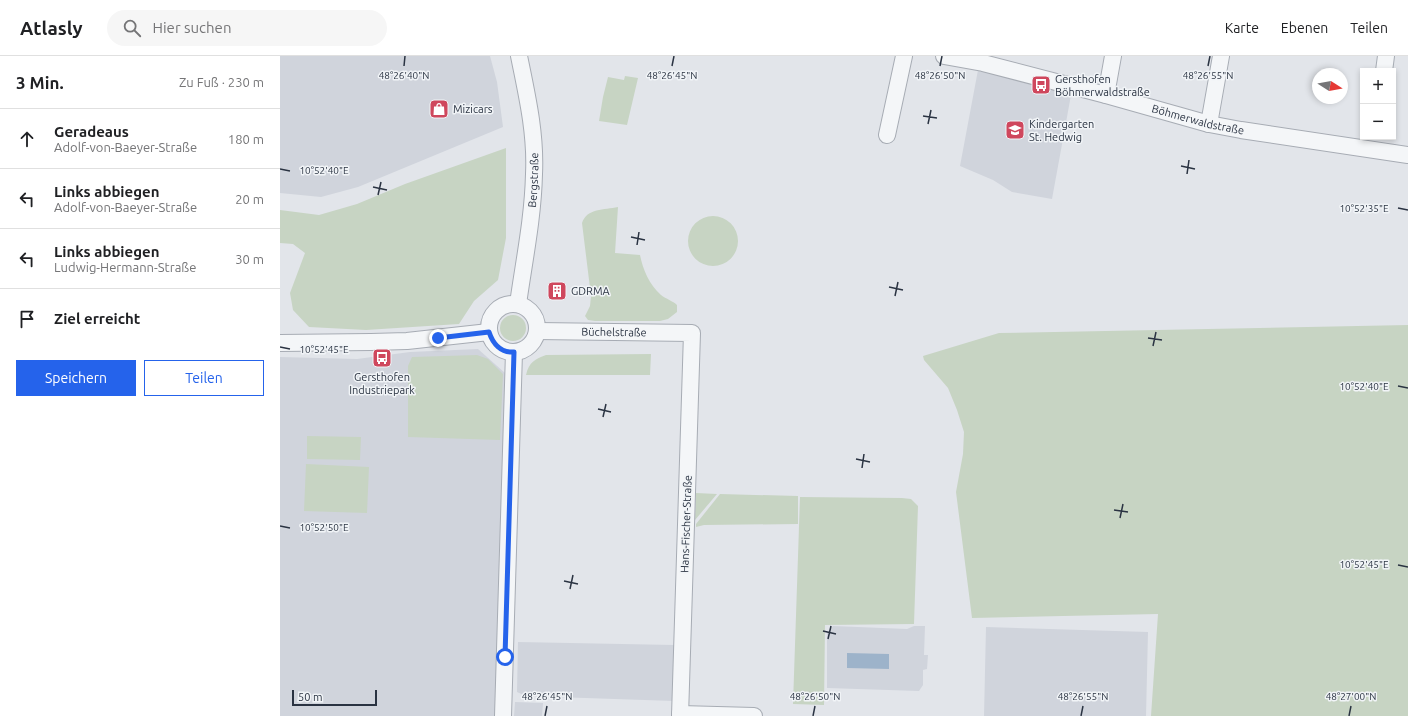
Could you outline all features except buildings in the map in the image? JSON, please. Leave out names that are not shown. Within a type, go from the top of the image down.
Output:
[{"type":"street","name":"Bergstraße","points":[[518,304],[532,205],[534,173],[532,133],[527,96],[519,56]]},
{"type":"street","points":[[887,135],[904,56]]},
{"type":"street","name":"Böhmerwaldstraße","points":[[944,56],[983,60],[1209,124],[1241,130],[1374,144],[1408,155]]},
{"type":"street","points":[[1106,95],[1113,56]]},
{"type":"street","points":[[1209,124],[1221,56]]},
{"type":"street","points":[[1384,68],[1386,56]]},
{"type":"street","points":[[518,304],[532,313],[536,320],[537,331],[532,343],[526,348],[514,352],[503,350],[497,346],[492,340],[489,332],[489,324],[497,310],[503,306],[518,304]]},
{"type":"street","name":"Büchelstraße","points":[[537,331],[692,333]]},
{"type":"street","points":[[280,343],[364,343],[407,341],[489,332]]},
{"type":"street","name":"Hans-Fischer-Straße","points":[[692,333],[680,715],[754,716]]},
{"type":"street","points":[[503,716],[514,352]]},
{"type":"shaded area","points":[[280,56],[490,56],[497,82],[503,127],[358,187],[321,197],[280,193]]},
{"type":"shaded area","name":"Kindergarten St. Hedwig","points":[[978,70],[1071,95],[1052,199],[1012,192],[993,180],[960,166]]},
{"type":"shaded area","points":[[478,349],[505,373],[495,716],[280,716],[280,357],[357,359],[410,352]]},
{"type":"shaded area","points":[[833,626],[907,629],[914,626],[925,626],[924,655],[928,655],[927,669],[923,670],[923,685],[919,691],[827,688],[827,633]]},
{"type":"shaded area","points":[[986,627],[1148,632],[1146,716],[984,716]]},
{"type":"shaded area","points":[[518,642],[674,645],[674,701],[526,696],[517,692]]},
{"type":"shaded area","points":[[515,702],[543,703],[542,716],[514,716]]},
{"type":"green space","points":[[625,76],[638,78],[627,125],[599,121],[608,77],[624,80]]},
{"type":"green space","points":[[506,148],[506,238],[498,280],[474,301],[459,324],[366,330],[309,327],[293,310],[290,293],[305,253],[293,244],[280,243],[280,210],[319,215],[357,204],[405,184]]},
{"type":"green space","points":[[618,207],[615,253],[640,255],[645,271],[653,286],[661,295],[677,305],[677,312],[668,319],[660,321],[595,321],[588,320],[585,316],[590,306],[591,296],[582,223],[584,218],[592,212]]},
{"type":"green space","points":[[708,216],[718,216],[731,223],[738,236],[738,246],[731,259],[718,266],[708,266],[699,262],[692,255],[688,246],[688,236],[692,227],[699,220]]},
{"type":"green space","points":[[513,315],[522,319],[526,328],[522,337],[513,341],[504,337],[500,328],[504,319]]},
{"type":"green space","points":[[1408,325],[1408,716],[1151,716],[1158,614],[972,618],[956,492],[963,454],[964,432],[948,388],[924,360],[923,356],[999,333]]},
{"type":"green space","points":[[651,354],[650,375],[526,375],[533,362],[546,355]]},
{"type":"green space","points":[[477,355],[488,359],[503,374],[500,440],[408,437],[408,366],[412,357]]},
{"type":"green space","points":[[307,436],[361,437],[360,460],[307,459]]},
{"type":"green space","points":[[306,464],[369,467],[367,513],[304,511]]},
{"type":"green space","points":[[696,493],[717,494],[695,520]]},
{"type":"green space","points":[[720,494],[798,496],[798,524],[704,525],[696,527],[696,524]]},
{"type":"green space","points":[[800,497],[902,498],[911,499],[918,506],[914,624],[825,625],[824,705],[793,704]]},
{"type":"water","points":[[847,653],[889,654],[889,669],[847,668]]},
{"type":"place","name":"Gersthofen Böhmerwaldstraße","points":[[1041,85]]},
{"type":"place","name":"Mizicars","points":[[439,109]]},
{"type":"place","name":"Kindergarten St. Hedwig","points":[[1015,130]]},
{"type":"place","name":"GDRMA","points":[[557,291]]},
{"type":"place","name":"Gersthofen Industriepark","points":[[382,358]]},
{"type":"route","points":[[438,338],[489,332],[492,340],[497,346],[503,350],[514,352],[505,657]]}]
